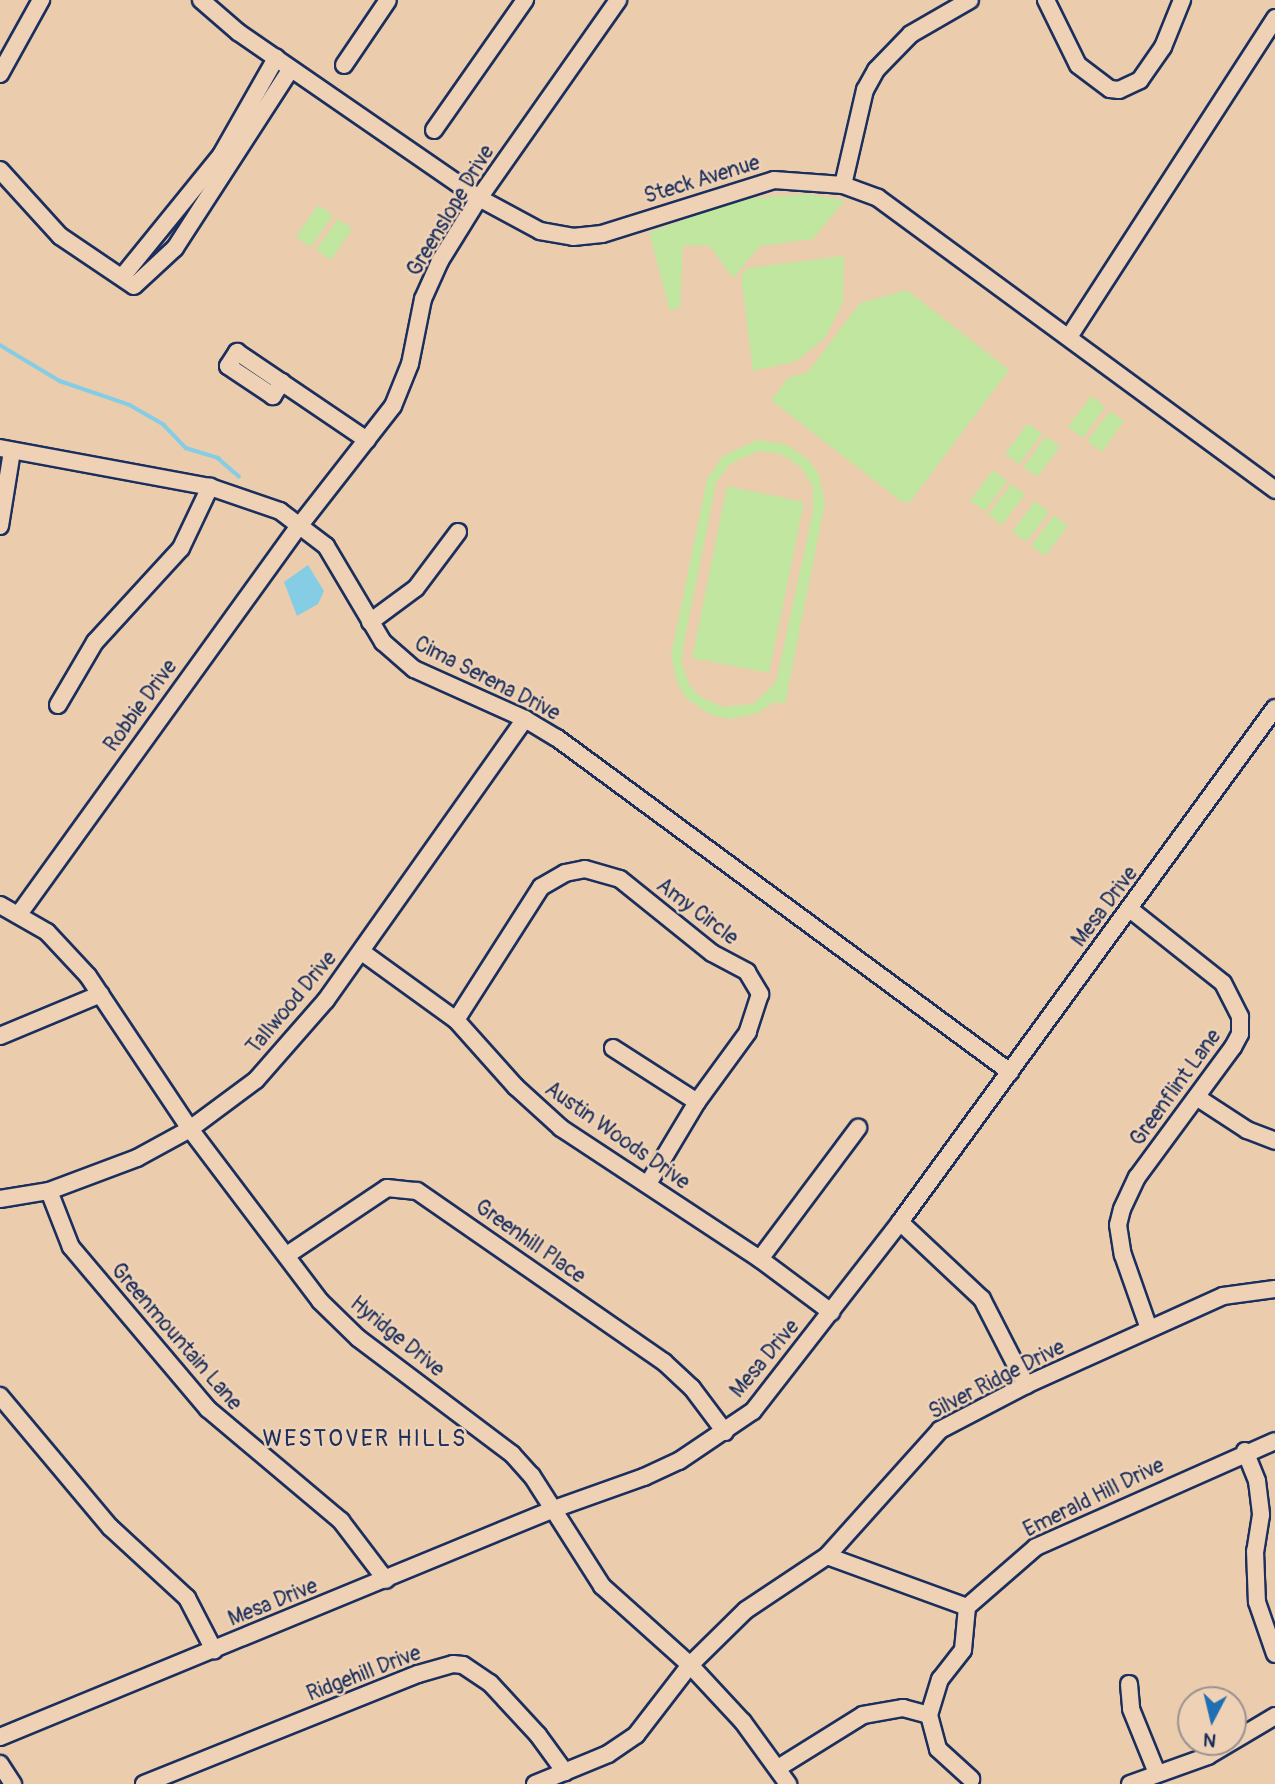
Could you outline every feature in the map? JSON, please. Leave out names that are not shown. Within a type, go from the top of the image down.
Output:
[{"type":"street","points":[[0,75],[41,0]]},
{"type":"street","name":"Steck Avenue","points":[[201,0],[291,69],[522,225],[573,237],[602,233],[756,183],[799,179],[843,185],[898,209],[1275,489]]},
{"type":"street","points":[[344,65],[388,0]]},
{"type":"street","points":[[434,130],[525,0]]},
{"type":"street","points":[[843,185],[865,90],[876,70],[911,34],[970,0]]},
{"type":"street","points":[[1046,0],[1079,65],[1110,89],[1119,90],[1140,80],[1163,47],[1182,0]]},
{"type":"street","name":"Greenslope Drive","points":[[300,525],[367,440],[404,385],[423,299],[479,198],[610,3]]},
{"type":"street","points":[[1069,337],[1275,18]]},
{"type":"street","points":[[122,277],[221,155],[276,58]]},
{"type":"street","points":[[0,170],[60,236],[134,286],[175,248],[291,69]]},
{"type":"street","points":[[282,382],[367,440]]},
{"type":"street","points":[[0,526],[6,450]]},
{"type":"street","name":"Cima Serena Drive","points":[[6,450],[211,487],[264,502],[326,545],[383,642],[414,669],[525,719],[591,762],[1010,1072]]},
{"type":"street","points":[[58,705],[95,642],[181,548],[211,487]]},
{"type":"street","name":"Robbie Drive","points":[[19,914],[300,525]]},
{"type":"street","points":[[370,622],[416,588],[458,532]]},
{"type":"street","name":"Mesa Drive","points":[[0,1737],[554,1509],[644,1477],[725,1432],[771,1390],[900,1222],[1275,708]]},
{"type":"street","name":"Tallwood Drive","points":[[0,1199],[49,1191],[104,1172],[190,1129],[256,1080],[362,952],[525,719]]},
{"type":"street","name":"Amy Circle","points":[[456,1020],[541,887],[565,873],[585,869],[608,873],[712,953],[747,972],[757,985],[759,1003],[748,1032],[697,1102],[648,1184]]},
{"type":"street","name":"Hyridge Drive","points":[[0,905],[47,932],[101,994],[190,1129],[320,1301],[358,1338],[512,1454],[554,1509],[602,1586],[690,1665],[743,1722],[788,1784]]},
{"type":"street","name":"Greenflint Lane","points":[[1130,910],[1208,969],[1235,1000],[1240,1034],[1198,1098],[1138,1177],[1118,1225],[1123,1255],[1149,1329]]},
{"type":"street","name":"Austin Woods Drive","points":[[362,952],[456,1020],[539,1110],[760,1259],[831,1312]]},
{"type":"street","points":[[0,1036],[101,994]]},
{"type":"street","points":[[612,1048],[697,1102]]},
{"type":"street","points":[[1198,1098],[1247,1130],[1275,1141]]},
{"type":"street","points":[[760,1259],[858,1128]]},
{"type":"street","name":"Greenhill Place","points":[[287,1255],[387,1188],[417,1191],[664,1362],[692,1388],[725,1432]]},
{"type":"street","name":"Greenmountain Lane","points":[[49,1191],[71,1247],[208,1409],[341,1521],[386,1580]]},
{"type":"street","points":[[900,1222],[982,1299],[1026,1385]]},
{"type":"street","name":"Silver Ridge Drive","points":[[535,1784],[608,1754],[636,1735],[690,1665],[746,1610],[827,1556],[940,1430],[1026,1385],[1223,1296],[1275,1289]]},
{"type":"street","points":[[0,1396],[110,1527],[187,1598],[214,1650]]},
{"type":"street","name":"Emerald Hill Drive","points":[[967,1607],[1036,1547],[1245,1451],[1275,1441]]},
{"type":"street","points":[[1245,1451],[1257,1481],[1261,1515],[1255,1551],[1257,1602],[1275,1654]]},
{"type":"street","points":[[827,1556],[967,1607],[963,1650],[940,1679],[929,1714],[938,1749],[971,1779]]},
{"type":"street","name":"Ridgehill Drive","points":[[144,1784],[418,1674],[453,1664],[475,1671],[490,1683],[538,1735],[565,1772]]},
{"type":"street","points":[[1129,1684],[1131,1709],[1157,1773]]},
{"type":"street","points":[[778,1768],[863,1715],[903,1708],[929,1714]]},
{"type":"street","points":[[1130,1784],[1236,1743],[1275,1716]]},
{"type":"street","points":[[0,1764],[13,1784]]},
{"type":"green space","points":[[806,194],[845,200],[813,239],[760,246],[733,278],[710,246],[683,245],[680,307],[670,311],[649,232],[743,199]]},
{"type":"green space","points":[[318,205],[333,215],[311,247],[296,237]]},
{"type":"green space","points":[[338,219],[352,229],[331,260],[316,250]]},
{"type":"green space","points":[[844,256],[843,302],[825,338],[797,361],[753,371],[741,276],[747,268]]},
{"type":"green space","points":[[907,290],[1009,370],[910,502],[902,502],[771,400],[788,378],[808,372],[860,303]]},
{"type":"green space","points":[[1091,396],[1105,407],[1083,438],[1068,427]]},
{"type":"green space","points":[[1110,411],[1124,421],[1102,452],[1087,441]]},
{"type":"green space","points":[[1028,423],[1042,434],[1019,464],[1005,454]]},
{"type":"green space","points":[[1046,436],[1060,447],[1037,477],[1023,467]]},
{"type":"green space","points":[[757,440],[785,444],[809,460],[819,475],[825,503],[785,704],[774,702],[758,713],[730,719],[711,715],[687,699],[677,683],[671,655],[707,479],[723,456]],"holes":[[[758,451],[781,454],[801,467],[813,487],[813,511],[776,682],[753,704],[722,707],[701,697],[690,686],[682,664],[716,483],[730,464]]]},
{"type":"green space","points":[[993,470],[1007,481],[985,511],[970,501]]},
{"type":"green space","points":[[1011,484],[1025,494],[1002,525],[988,514]]},
{"type":"green space","points":[[727,486],[804,502],[769,673],[692,658]]},
{"type":"green space","points":[[1035,501],[1049,512],[1026,542],[1012,532]]},
{"type":"green space","points":[[1054,515],[1068,526],[1045,556],[1031,546]]},
{"type":"water","points":[[308,565],[324,591],[318,604],[297,616],[284,582]]},
{"type":"waterway","points":[[0,345],[60,381],[130,405],[164,425],[186,448],[218,458],[239,476]]},
{"type":"district","name":"WESTOVER HILLS","points":[[365,1439]]}]
